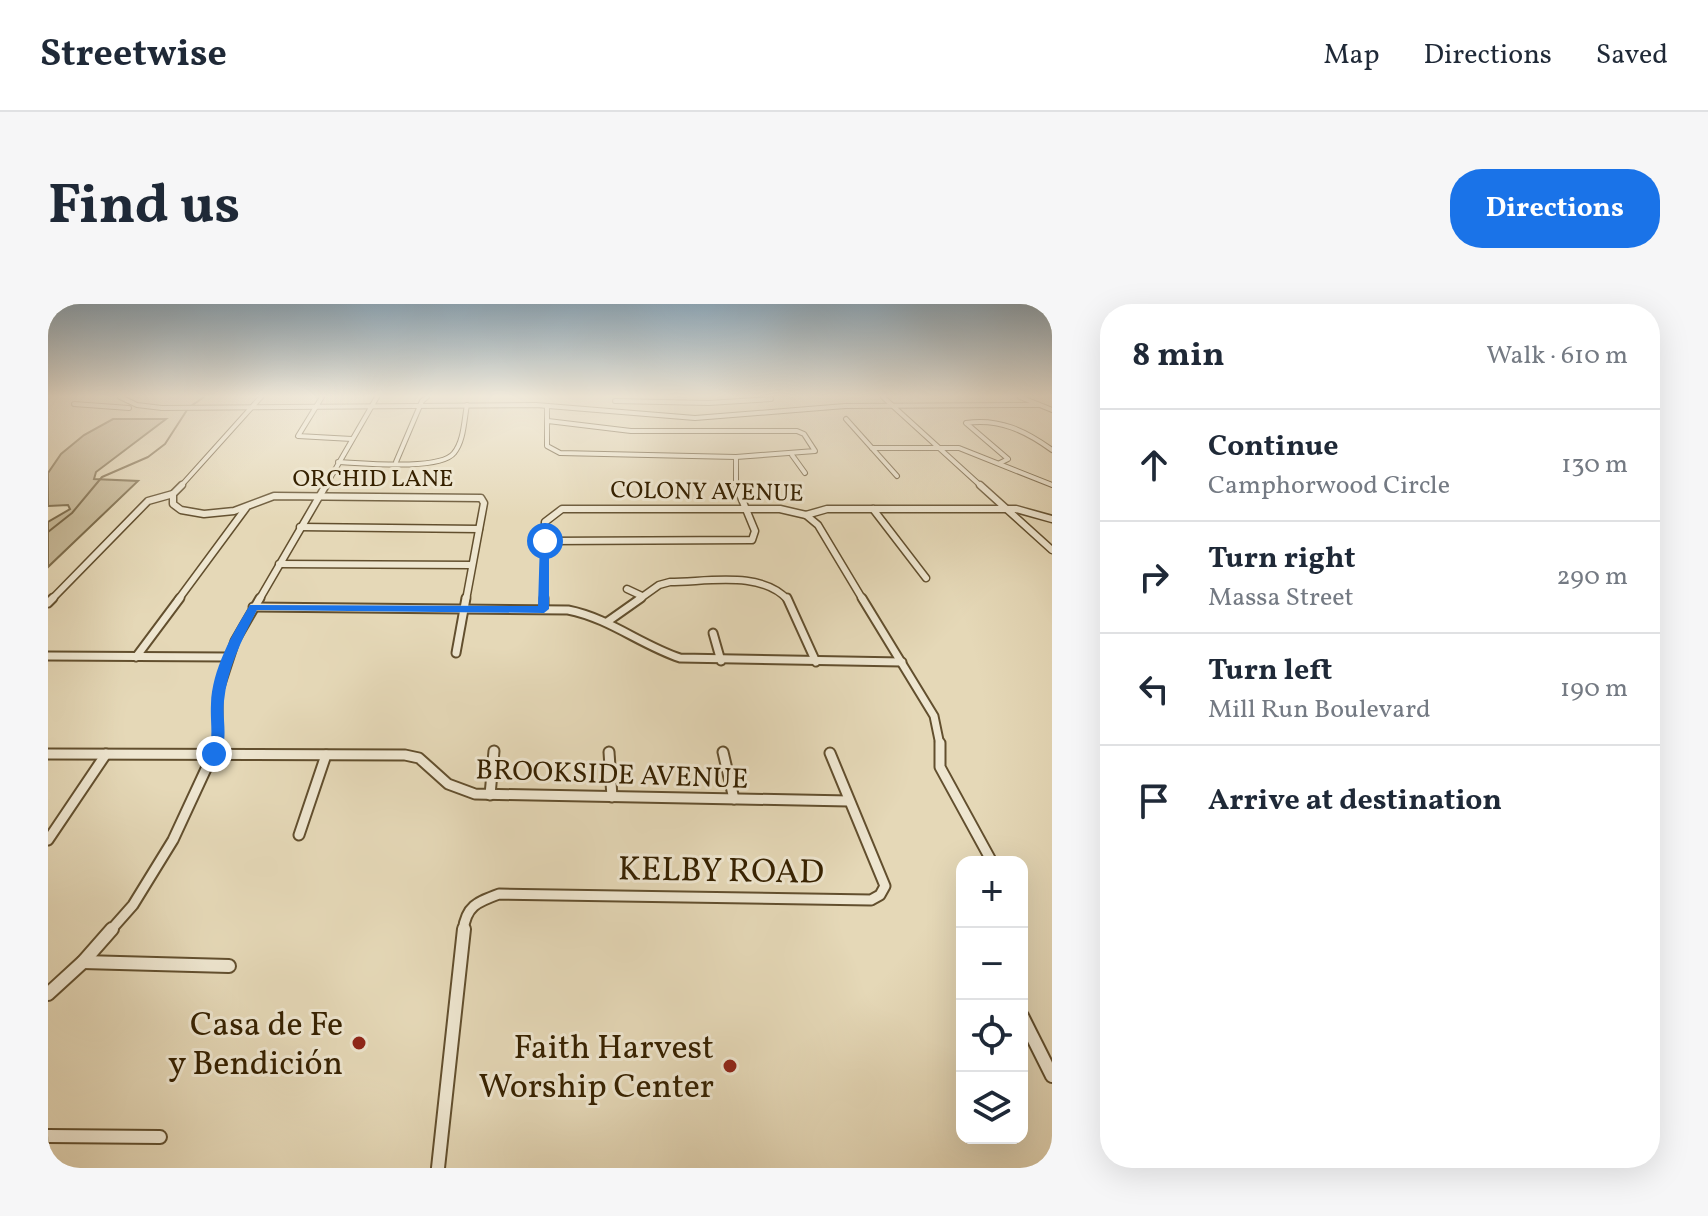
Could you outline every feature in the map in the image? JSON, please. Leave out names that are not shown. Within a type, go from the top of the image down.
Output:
[{"type":"street","points":[[48,603],[148,501],[173,494],[225,437]]},
{"type":"street","points":[[48,994],[83,962],[133,905],[152,877],[214,754],[220,738],[218,693],[228,657],[253,607],[352,439],[322,437]]},
{"type":"street","points":[[396,462],[406,437]]},
{"type":"street","points":[[338,462],[431,462],[451,457],[457,437]]},
{"type":"street","points":[[547,437],[547,446],[560,453],[736,457],[815,451],[806,437]]},
{"type":"street","points":[[862,437],[897,476]]},
{"type":"street","points":[[927,437],[1052,550]]},
{"type":"street","points":[[983,437],[1008,459],[999,464]]},
{"type":"street","points":[[1033,437],[1052,450]]},
{"type":"street","points":[[872,448],[959,448],[1052,485]]},
{"type":"street","points":[[792,455],[805,473]]},
{"type":"street","points":[[544,609],[545,541],[748,541],[756,536],[736,486],[736,457]]},
{"type":"street","name":"ORCHID LANE","points":[[173,494],[171,500],[176,507],[195,514],[246,508],[274,496],[481,498],[484,503],[479,529]]},
{"type":"street","name":"COLONY AVENUE","points":[[545,541],[545,522],[553,513],[574,507],[780,509],[806,515],[827,509],[1008,509],[1032,511],[1052,519]]},
{"type":"street","points":[[136,657],[246,508]]},
{"type":"street","points":[[873,509],[926,578]]},
{"type":"street","points":[[806,515],[818,525],[938,724],[940,767],[989,856]]},
{"type":"street","points":[[300,527],[479,529],[456,653]]},
{"type":"street","points":[[279,564],[472,565]]},
{"type":"street","points":[[607,622],[642,596],[670,582],[764,583],[787,598],[816,662]]},
{"type":"street","points":[[627,589],[642,596]]},
{"type":"street","points":[[253,607],[578,611],[607,622],[667,655],[697,661],[902,662]]},
{"type":"street","points":[[713,633],[721,661]]},
{"type":"street","points":[[48,656],[228,657]]},
{"type":"street","points":[[490,795],[494,751]]},
{"type":"street","points":[[609,752],[612,797]]},
{"type":"street","points":[[723,752],[734,799]]},
{"type":"street","points":[[830,753],[849,801]]},
{"type":"street","name":"BROOKSIDE AVENUE","points":[[48,754],[405,755],[419,758],[448,784],[475,794],[849,801]]},
{"type":"street","points":[[48,840],[106,754]]},
{"type":"street","points":[[299,835],[326,755]]},
{"type":"street","name":"KELBY ROAD","points":[[438,1168],[465,915],[474,903],[499,894],[871,900],[880,895],[885,886],[849,801]]},
{"type":"street","points":[[83,962],[229,966]]},
{"type":"street","points":[[1028,1028],[1052,1076]]},
{"type":"street","points":[[48,1136],[160,1137]]},
{"type":"shaded area","points":[[81,437],[142,437],[96,472],[94,479],[138,481],[48,567],[48,522],[70,509],[68,505],[48,506],[48,473],[61,454]]},
{"type":"waterway","points":[[48,532],[72,513],[102,477],[148,457],[169,437]]},
{"type":"place","name":"Casa de Fe y Bendición","points":[[359,1043]]},
{"type":"place","name":"Faith Harvest Worship Center","points":[[730,1066]]},
{"type":"route","points":[[214,754],[220,738],[217,703],[222,676],[235,641],[253,607],[544,609],[545,541]]}]
